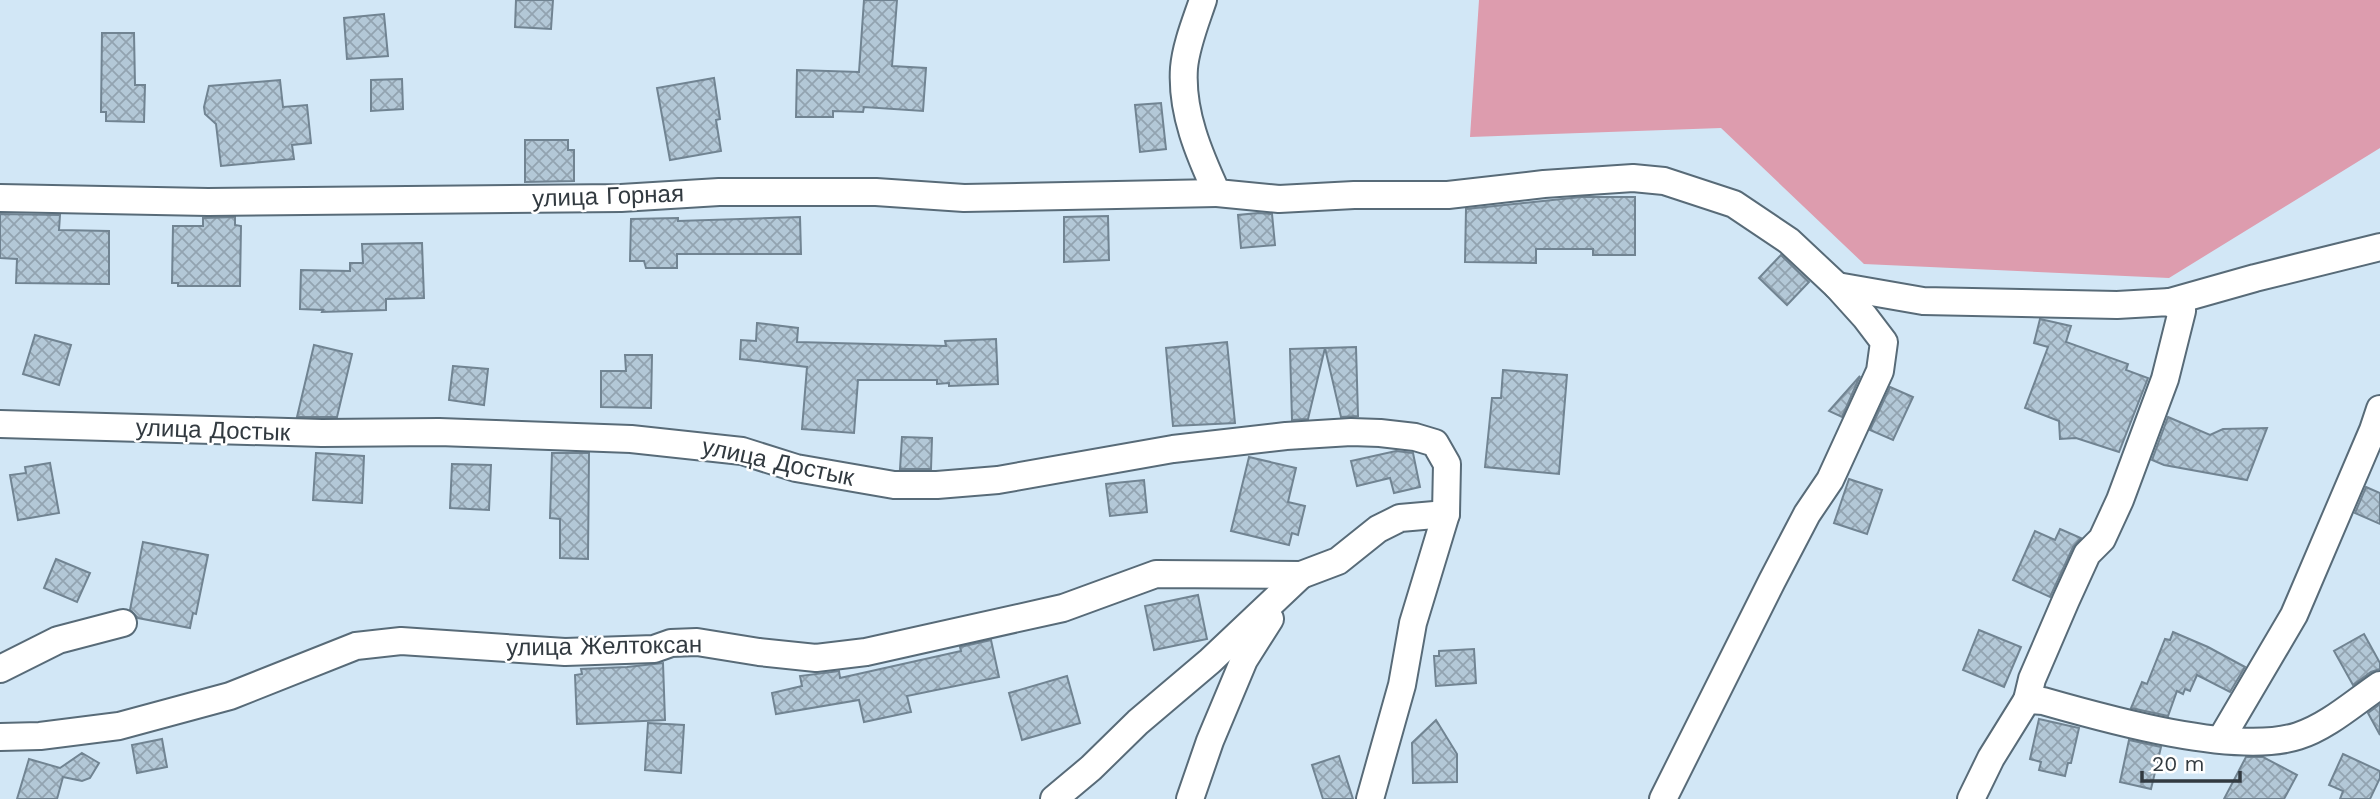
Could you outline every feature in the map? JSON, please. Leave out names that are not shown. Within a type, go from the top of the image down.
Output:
[{"type":"street","points":[[1203,0],[1184,67],[1186,103],[1197,148],[1217,193]]},
{"type":"street","name":"улица Горная","points":[[0,198],[208,202],[621,198],[719,192],[876,192],[964,198],[1217,193],[1279,199],[1354,195],[1448,195],[1544,184],[1633,178],[1664,181],[1734,204],[1789,241],[1837,286],[1884,342],[1880,371],[1829,480],[1777,570],[1663,799]]},
{"type":"street","points":[[1837,286],[1923,301],[1991,300],[2116,305],[2170,302],[2380,247]]},
{"type":"street","points":[[1971,799],[1990,758],[2027,700],[2032,679],[2087,554],[2102,539],[2120,500],[2165,379],[2182,311],[2170,302]]},
{"type":"street","points":[[2221,739],[2294,615],[2380,409]]},
{"type":"street","name":"улица Достык","points":[[0,424],[322,433],[439,432],[631,439],[742,451],[796,468],[883,483],[937,485],[998,480],[1173,449],[1286,436],[1352,432],[1415,437],[1434,443],[1447,464],[1446,514],[1413,623],[1402,685],[1370,799]]},
{"type":"street","name":"улица Желтоксан","points":[[0,737],[40,736],[119,726],[230,696],[356,646],[401,641],[565,652],[654,649],[671,643],[697,642],[724,648],[816,658],[866,652],[1063,608],[1156,574],[1301,575],[1338,561],[1378,528],[1400,518],[1446,514]]},
{"type":"street","points":[[1055,799],[1138,722],[1210,661],[1301,575]]},
{"type":"street","points":[[1190,799],[1210,741],[1244,660],[1301,575]]},
{"type":"street","points":[[0,669],[58,640],[123,623]]},
{"type":"street","points":[[2027,700],[2043,701],[2163,731],[2266,742],[2299,736],[2380,685]]},
{"type":"shaded area","points":[[1479,0],[2380,0],[2380,148],[2169,278],[1864,264],[1721,128],[1470,137]]},
{"type":"building","points":[[516,0],[553,0],[551,29],[515,27]]},
{"type":"building","points":[[864,0],[897,0],[892,66],[926,68],[923,111],[864,107],[863,112],[833,111],[833,117],[796,117],[797,70],[859,72]]},
{"type":"building","points":[[384,14],[388,56],[347,59],[344,18]]},
{"type":"building","points":[[102,33],[134,33],[135,85],[145,85],[144,122],[106,121],[106,112],[101,112]]},
{"type":"building","points":[[714,78],[721,151],[670,160],[657,88]]},
{"type":"building","points":[[402,79],[403,109],[371,111],[371,80]]},
{"type":"building","points":[[280,80],[283,107],[307,105],[311,143],[292,145],[294,159],[221,166],[216,124],[205,114],[209,86]]},
{"type":"building","points":[[1161,103],[1166,149],[1140,152],[1135,105]]},
{"type":"building","points":[[525,140],[568,140],[568,150],[574,150],[574,181],[525,182]]},
{"type":"building","points":[[1581,197],[1635,197],[1635,255],[1593,255],[1593,249],[1536,249],[1536,263],[1465,262],[1466,209]]},
{"type":"building","points":[[0,214],[60,215],[59,230],[109,231],[109,284],[16,283],[17,259],[0,258]]},
{"type":"building","points":[[1272,214],[1275,245],[1241,248],[1238,215]]},
{"type":"building","points":[[1108,216],[1109,260],[1064,262],[1064,217]]},
{"type":"building","points":[[235,217],[235,225],[241,226],[240,286],[178,286],[178,283],[172,283],[173,226],[203,226],[203,218]]},
{"type":"building","points":[[800,217],[801,254],[677,254],[677,268],[646,268],[644,261],[630,261],[631,219],[678,218],[678,221]]},
{"type":"building","points":[[422,243],[424,298],[386,299],[386,310],[322,312],[323,310],[300,309],[301,270],[350,271],[350,263],[363,263],[362,244]]},
{"type":"building","points":[[1781,255],[1809,282],[1787,305],[1759,278]]},
{"type":"building","points":[[2040,319],[2071,326],[2066,342],[2128,364],[2126,370],[2148,378],[2119,452],[2076,438],[2060,439],[2059,421],[2025,408],[2048,347],[2034,343]]},
{"type":"building","points":[[757,323],[798,328],[797,342],[946,346],[945,341],[996,339],[998,384],[949,386],[949,383],[937,384],[937,380],[858,380],[854,433],[802,429],[807,367],[740,359],[741,340],[756,341]]},
{"type":"building","points":[[35,335],[71,345],[59,385],[23,374]]},
{"type":"building","points":[[1227,342],[1235,423],[1173,426],[1166,348]]},
{"type":"building","points":[[314,345],[352,354],[337,417],[297,417]]},
{"type":"building","points":[[1356,347],[1358,416],[1341,417],[1325,348],[1308,419],[1292,420],[1290,349]]},
{"type":"building","points":[[625,355],[652,355],[651,408],[601,407],[601,371],[626,371]]},
{"type":"building","points":[[453,366],[488,369],[484,405],[449,400]]},
{"type":"building","points":[[1503,370],[1567,375],[1559,474],[1485,467],[1492,398],[1501,398]]},
{"type":"building","points":[[1860,376],[1842,417],[1829,411]]},
{"type":"building","points":[[1890,387],[1913,397],[1893,440],[1870,430]]},
{"type":"building","points":[[2168,417],[2210,435],[2223,429],[2267,428],[2247,480],[2164,465],[2152,460]]},
{"type":"building","points":[[902,437],[932,438],[931,469],[900,469]]},
{"type":"building","points":[[1396,451],[1413,453],[1420,487],[1394,493],[1390,478],[1357,486],[1351,461]]},
{"type":"building","points":[[316,453],[364,456],[362,503],[313,500]]},
{"type":"building","points":[[552,453],[589,453],[588,559],[560,558],[560,519],[550,518]]},
{"type":"building","points":[[1249,457],[1296,468],[1288,502],[1305,506],[1298,535],[1292,533],[1289,545],[1231,531]]},
{"type":"building","points":[[50,463],[59,513],[18,520],[10,475],[26,473],[25,467]]},
{"type":"building","points":[[452,464],[491,465],[489,510],[450,508]]},
{"type":"building","points":[[1849,479],[1882,490],[1867,534],[1834,523]]},
{"type":"building","points":[[1144,480],[1147,512],[1110,516],[1106,484]]},
{"type":"building","points":[[2366,487],[2380,493],[2380,524],[2355,513]]},
{"type":"building","points":[[2060,529],[2081,538],[2073,547],[2050,597],[2013,580],[2035,531],[2055,540]]},
{"type":"building","points":[[143,542],[208,555],[196,614],[193,613],[190,628],[138,618],[130,610]]},
{"type":"building","points":[[56,559],[90,573],[77,602],[44,588]]},
{"type":"building","points":[[1198,595],[1207,639],[1154,650],[1145,606]]},
{"type":"building","points":[[1979,630],[2021,647],[2004,687],[1963,670]]},
{"type":"building","points":[[2173,632],[2245,667],[2230,692],[2197,675],[2190,691],[2185,689],[2183,694],[2177,691],[2168,716],[2131,708],[2142,682],[2147,684],[2165,639],[2170,640]]},
{"type":"building","points":[[2364,634],[2380,663],[2380,669],[2353,685],[2334,651]]},
{"type":"building","points":[[991,640],[999,677],[907,696],[911,712],[864,722],[859,700],[776,714],[772,693],[802,686],[800,676],[839,671],[840,678],[961,651],[960,647]]},
{"type":"building","points":[[1474,649],[1476,683],[1436,686],[1434,656],[1439,656],[1439,651]]},
{"type":"building","points":[[663,663],[665,720],[577,724],[575,675],[582,674],[581,669]]},
{"type":"building","points":[[1067,676],[1080,723],[1022,740],[1009,693]]},
{"type":"building","points":[[2380,704],[2380,735],[2368,713]]},
{"type":"building","points":[[2039,719],[2079,728],[2071,763],[2068,763],[2065,776],[2039,770],[2041,762],[2030,759]]},
{"type":"building","points":[[1436,720],[1457,754],[1457,782],[1413,783],[1412,743]]},
{"type":"building","points":[[648,723],[684,725],[681,773],[645,770]]},
{"type":"building","points":[[162,739],[167,767],[137,773],[132,745]]},
{"type":"building","points":[[2129,740],[2161,747],[2151,789],[2120,782]]},
{"type":"building","points":[[82,753],[99,763],[90,778],[82,781],[63,777],[57,799],[17,799],[29,759],[60,768]]},
{"type":"building","points":[[2343,754],[2380,771],[2380,778],[2370,799],[2340,799],[2343,791],[2329,785]]},
{"type":"building","points":[[1339,756],[1353,799],[1323,799],[1312,765]]},
{"type":"building","points":[[2246,757],[2263,757],[2297,775],[2284,799],[2224,799]]}]
